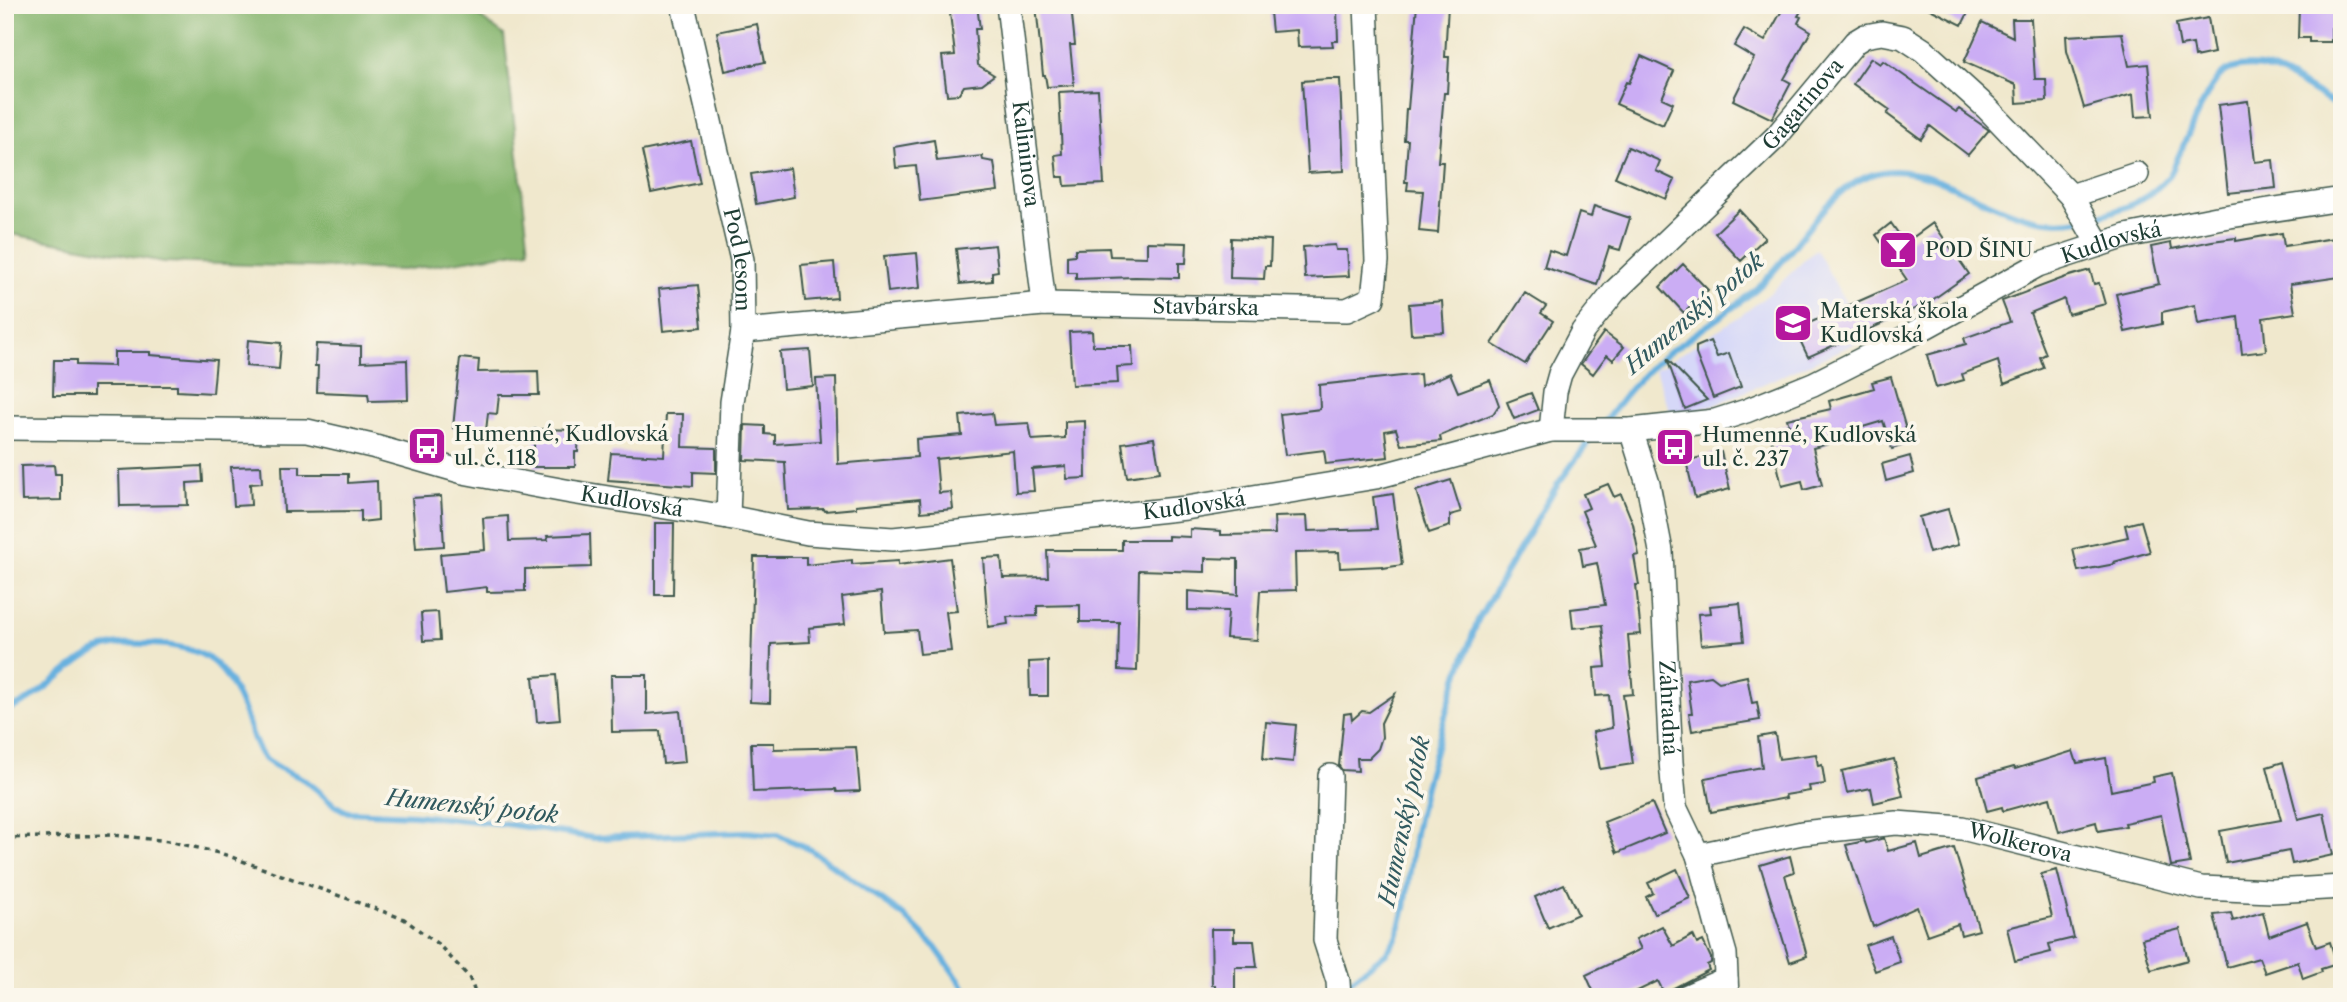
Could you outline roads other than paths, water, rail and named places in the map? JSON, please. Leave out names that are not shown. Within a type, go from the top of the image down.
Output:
[{"type":"street","name":"Pod lesom","points":[[682,5],[742,260],[743,331],[732,402],[728,517]]},
{"type":"street","name":"Kalininova","points":[[1008,5],[1044,304]]},
{"type":"street","name":"Stavbárska","points":[[743,331],[1044,304],[1347,310],[1373,298],[1377,261],[1366,5]]},
{"type":"street","name":"Gagarinova","points":[[1551,430],[1560,374],[1583,331],[1615,291],[1776,137],[1855,42],[1865,36],[1882,33],[1902,37],[1923,50],[1987,108],[2074,200],[2096,238]]},
{"type":"street","points":[[2074,200],[2137,174]]},
{"type":"street","name":"Kudlovská","points":[[5,428],[307,431],[463,472],[571,492],[728,517],[808,533],[892,539],[1186,508],[1376,477],[1551,430],[1623,430],[1715,421],[1813,384],[1918,331],[2038,265],[2096,238],[2126,236],[2342,199]]},
{"type":"street","name":"Záhradná","points":[[1623,430],[1648,484],[1661,551],[1675,807],[1698,855],[1725,954],[1726,988],[1685,997]]},
{"type":"street","points":[[1330,776],[1325,940],[1339,989]]},
{"type":"street","name":"Wolkerova","points":[[1698,855],[1802,833],[1896,823],[1962,828],[2201,888],[2272,891],[2342,887]]},
{"type":"waterway","name":"Humenský potok","points":[[2089,218],[2143,199],[2161,185],[2172,172],[2214,83],[2229,70],[2251,66],[2271,69],[2342,109]]},
{"type":"waterway","name":"Humenský potok","points":[[1602,425],[1650,368],[1757,288],[1833,200],[1863,178],[1888,171],[1918,174],[2007,211],[2031,218],[2054,222],[2079,220]]},
{"type":"waterway","name":"Humenský potok","points":[[1343,987],[1386,953],[1397,937],[1405,908],[1415,833],[1425,786],[1453,689],[1478,620],[1557,485],[1593,436]]},
{"type":"waterway","name":"Humenský potok","points":[[5,710],[33,697],[72,666],[99,649],[128,643],[170,645],[187,649],[212,661],[230,682],[264,758],[307,782],[348,812],[507,824],[594,838],[746,832],[779,835],[811,850],[904,916],[935,947],[971,997]]},
{"type":"place","name":"POD ŠINU","points":[[1898,250]]},
{"type":"place","name":"Materská škola Kudlovská","points":[[1793,323]]},
{"type":"place","name":"Humenné, Kudlovská ul. č. 118","points":[[427,446]]},
{"type":"place","name":"Humenné, Kudlovská ul. č. 237","points":[[1675,447]]}]
